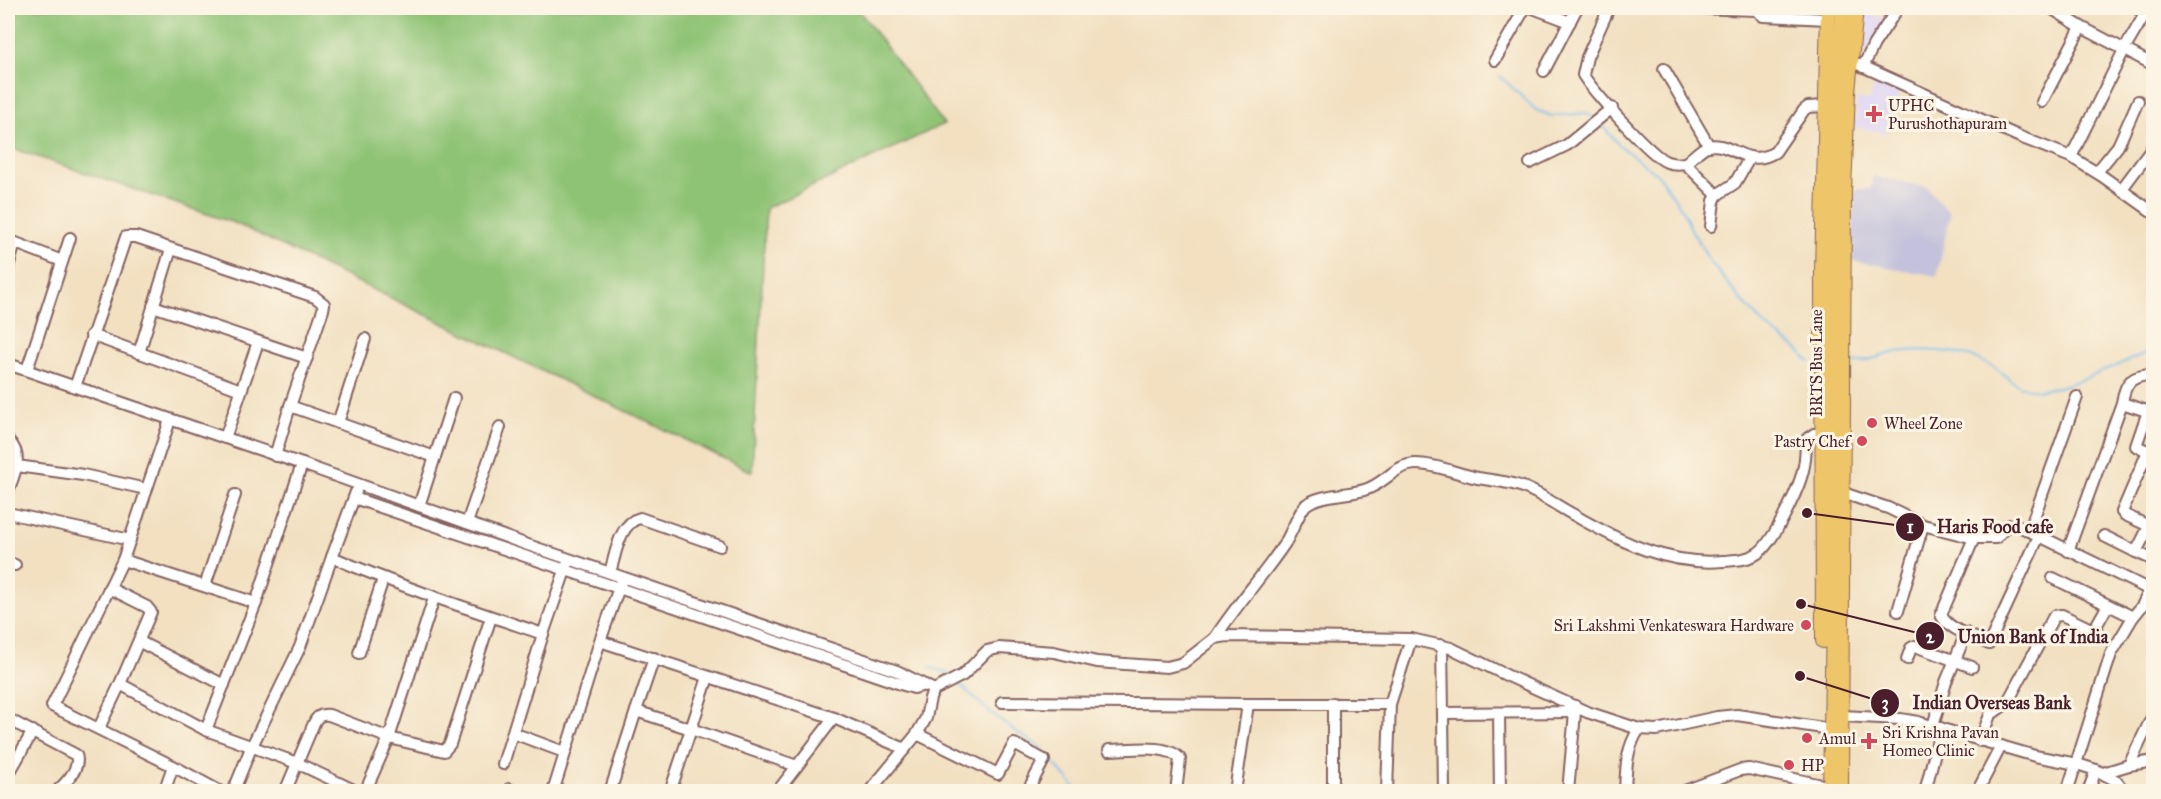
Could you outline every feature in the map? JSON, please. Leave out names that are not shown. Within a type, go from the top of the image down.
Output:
[{"type":"main road","name":"BRTS Bus Lane","points":[[1824,790],[1833,615],[1832,242],[1842,8]]},
{"type":"main road","points":[[1841,792],[1844,190],[1857,64],[1856,8]]},
{"type":"main road","points":[[1824,790],[1822,273],[1828,13]]},
{"type":"street","points":[[1495,60],[1525,8]]},
{"type":"street","points":[[1533,8],[1570,22]]},
{"type":"street","points":[[1544,71],[1577,8]]},
{"type":"street","points":[[1609,8],[1583,69],[1586,80],[1660,159],[1676,164],[1685,163],[1703,148],[1709,146],[1717,146],[1750,158],[1761,158],[1775,152],[1804,110],[1808,107],[1825,106]]},
{"type":"street","points":[[1694,8],[1757,9],[1763,16],[1828,13]]},
{"type":"street","points":[[1898,8],[1874,44],[1857,64],[2020,137],[2071,157],[2097,172],[2154,213]]},
{"type":"street","points":[[2051,8],[2081,27],[2154,65]]},
{"type":"street","points":[[2071,157],[2145,13]]},
{"type":"street","points":[[2042,102],[2081,27]]},
{"type":"street","points":[[1664,69],[1709,146]]},
{"type":"street","points":[[2097,172],[2118,146],[2138,101]]},
{"type":"street","points":[[1530,163],[1568,145],[1611,108]]},
{"type":"street","points":[[2121,190],[2153,149]]},
{"type":"street","points":[[1711,226],[1714,201],[1717,195],[1734,183],[1750,158]]},
{"type":"street","points":[[1685,163],[1717,195]]},
{"type":"street","points":[[75,387],[123,240],[126,237],[136,237],[320,300],[324,304],[323,310],[275,456]]},
{"type":"street","points":[[27,370],[70,238]]},
{"type":"street","points":[[8,267],[11,241],[62,261]]},
{"type":"street","points":[[139,353],[171,249]]},
{"type":"street","points":[[153,306],[307,358]]},
{"type":"street","points":[[91,335],[241,390]]},
{"type":"street","points":[[338,423],[365,339]]},
{"type":"street","points":[[225,438],[258,342]]},
{"type":"street","points":[[8,364],[897,671],[929,688]]},
{"type":"street","points":[[2068,551],[2122,403],[2127,383],[2145,375],[2154,375]]},
{"type":"street","points":[[1974,538],[1941,615],[1944,621],[1989,644],[2034,534],[2077,397]]},
{"type":"street","points":[[419,506],[454,398]]},
{"type":"street","points":[[2122,403],[2151,412],[2136,446],[2151,452],[2122,512],[2125,516],[2151,521],[2136,552]]},
{"type":"street","points":[[290,406],[435,457]]},
{"type":"street","points":[[170,420],[123,560],[52,706],[221,792]]},
{"type":"street","points":[[467,523],[500,427]]},
{"type":"street","points":[[354,498],[904,685],[929,688],[963,675],[987,651],[999,648],[1054,652],[1097,662],[1167,667],[1183,663],[1215,638],[1231,613],[1280,552],[1292,533],[1304,505],[1366,490],[1386,479],[1404,465],[1437,466],[1477,477],[1508,482],[1533,491],[1625,543],[1686,560],[1716,561],[1747,558],[1757,554],[1766,546],[1798,487],[1803,472],[1807,439],[1814,434],[1822,434]]},
{"type":"street","points":[[8,440],[17,454],[17,466],[8,491]]},
{"type":"street","points":[[206,730],[256,603],[302,464]]},
{"type":"street","points":[[17,466],[83,475],[146,489]]},
{"type":"street","points":[[233,792],[251,748],[300,646],[358,484]]},
{"type":"street","points":[[1843,493],[1888,508],[1923,525],[1974,538],[1996,538],[2011,524],[2152,586],[2111,654],[2067,792]]},
{"type":"street","points":[[205,586],[235,495]]},
{"type":"street","points":[[402,514],[406,501]]},
{"type":"street","points":[[8,513],[130,540]]},
{"type":"street","points":[[609,572],[625,529],[629,523],[640,518],[720,546]]},
{"type":"street","points":[[1898,612],[1923,525]]},
{"type":"street","points":[[2104,536],[2154,560]]},
{"type":"street","points":[[332,557],[434,598],[543,633]]},
{"type":"street","points":[[503,764],[543,633],[569,559]]},
{"type":"street","points":[[123,560],[256,603]]},
{"type":"street","points":[[553,792],[564,752],[623,576]]},
{"type":"street","points":[[2053,578],[2133,617]]},
{"type":"street","points":[[359,653],[383,579]]},
{"type":"street","points":[[99,728],[151,617],[147,607],[109,588]]},
{"type":"street","points":[[365,792],[388,738],[434,598]]},
{"type":"street","points":[[1980,741],[1990,715],[2000,708],[2054,616],[2062,615],[2091,629],[2095,628],[2108,605]]},
{"type":"street","points":[[285,792],[319,716],[329,715],[388,738],[444,751],[450,744],[491,617]]},
{"type":"street","points":[[1925,792],[1945,686],[1966,633]]},
{"type":"street","points":[[1215,638],[1227,636],[1411,639],[1442,645],[1575,709],[1639,729],[1657,730],[1737,715],[1823,728]]},
{"type":"street","points":[[1387,792],[1390,704],[1411,639]]},
{"type":"street","points":[[600,641],[834,718],[905,750]]},
{"type":"street","points":[[140,642],[224,685]]},
{"type":"street","points":[[1442,645],[1444,792]]},
{"type":"street","points":[[1907,659],[1913,646],[1972,667]]},
{"type":"street","points":[[610,792],[654,658]]},
{"type":"street","points":[[670,792],[708,677]]},
{"type":"street","points":[[120,684],[206,730],[297,763],[358,792]]},
{"type":"street","points":[[869,792],[917,734],[926,718],[930,698],[929,688]]},
{"type":"street","points":[[1002,702],[1390,704]]},
{"type":"street","points":[[1333,703],[1333,792]]},
{"type":"street","points":[[1237,791],[1248,704]]},
{"type":"street","points":[[1443,714],[1575,709]]},
{"type":"street","points":[[1568,792],[1575,709]]},
{"type":"street","points":[[636,711],[797,766]]},
{"type":"street","points":[[1499,713],[1500,792]]},
{"type":"street","points":[[2129,765],[2154,713]]},
{"type":"street","points":[[1842,716],[1900,719],[2077,764],[2115,780],[2125,792]]},
{"type":"street","points":[[777,792],[834,718]]},
{"type":"street","points":[[8,719],[72,752],[77,758],[76,766],[66,782],[56,792]]},
{"type":"street","points":[[1625,792],[1628,754],[1632,740],[1639,729]]},
{"type":"street","points":[[8,775],[33,731]]},
{"type":"street","points":[[513,733],[564,752]]},
{"type":"street","points":[[917,734],[998,774],[1014,744],[1044,760],[1027,792]]},
{"type":"street","points":[[1977,792],[2001,746]]},
{"type":"street","points":[[1109,750],[1165,749],[1176,753],[1180,759],[1176,792]]},
{"type":"street","points":[[2088,792],[2100,772],[2154,761]]},
{"type":"street","points":[[164,792],[173,766]]},
{"type":"street","points":[[1682,792],[1740,770],[1749,769],[1824,790]]},
{"type":"street","points":[[2111,792],[2115,780]]},
{"type":"shaded area","points":[[1864,12],[1888,20],[1864,56],[1857,54]]},
{"type":"shaded area","name":"UPHC Purushothapuram","points":[[1877,75],[1901,89],[1886,134],[1855,127],[1857,99],[1870,101]]},
{"type":"shaded area","points":[[1873,176],[1927,187],[1950,214],[1937,276],[1849,260],[1855,189],[1871,189]]},
{"type":"green space","points":[[8,8],[857,8],[944,124],[766,208],[752,472],[237,224],[8,147]]},
{"type":"waterway","points":[[1500,76],[1536,110],[1552,116],[1587,113],[1594,119]]},
{"type":"waterway","points":[[1599,122],[1620,146],[1658,175],[1682,209],[1711,263],[1736,294],[1764,325],[1797,349],[1810,362]]},
{"type":"waterway","points":[[1852,363],[1902,351],[1946,352],[1986,363],[2018,385],[2032,389],[2049,389],[2086,378],[2154,350]]},
{"type":"waterway","points":[[929,667],[946,672],[950,676]]},
{"type":"waterway","points":[[957,682],[991,713],[1039,746],[1079,792]]},
{"type":"place","name":"UPHC Purushothapuram","points":[[1874,114]]},
{"type":"place","name":"Wheel Zone","points":[[1872,423]]},
{"type":"place","name":"Pastry Chef","points":[[1862,441]]},
{"type":"place","name":"Haris Food cafe","points":[[1807,513]]},
{"type":"place","name":"Union Bank of India","points":[[1801,604]]},
{"type":"place","name":"Sri Lakshmi Venkateswara Hardware","points":[[1806,625]]},
{"type":"place","name":"Indian Overseas Bank","points":[[1800,676]]},
{"type":"place","name":"Amul","points":[[1807,738]]},
{"type":"place","name":"Sri Krishna Pavan Homeo Clinic","points":[[1869,741]]},
{"type":"place","name":"HP","points":[[1789,765]]}]
